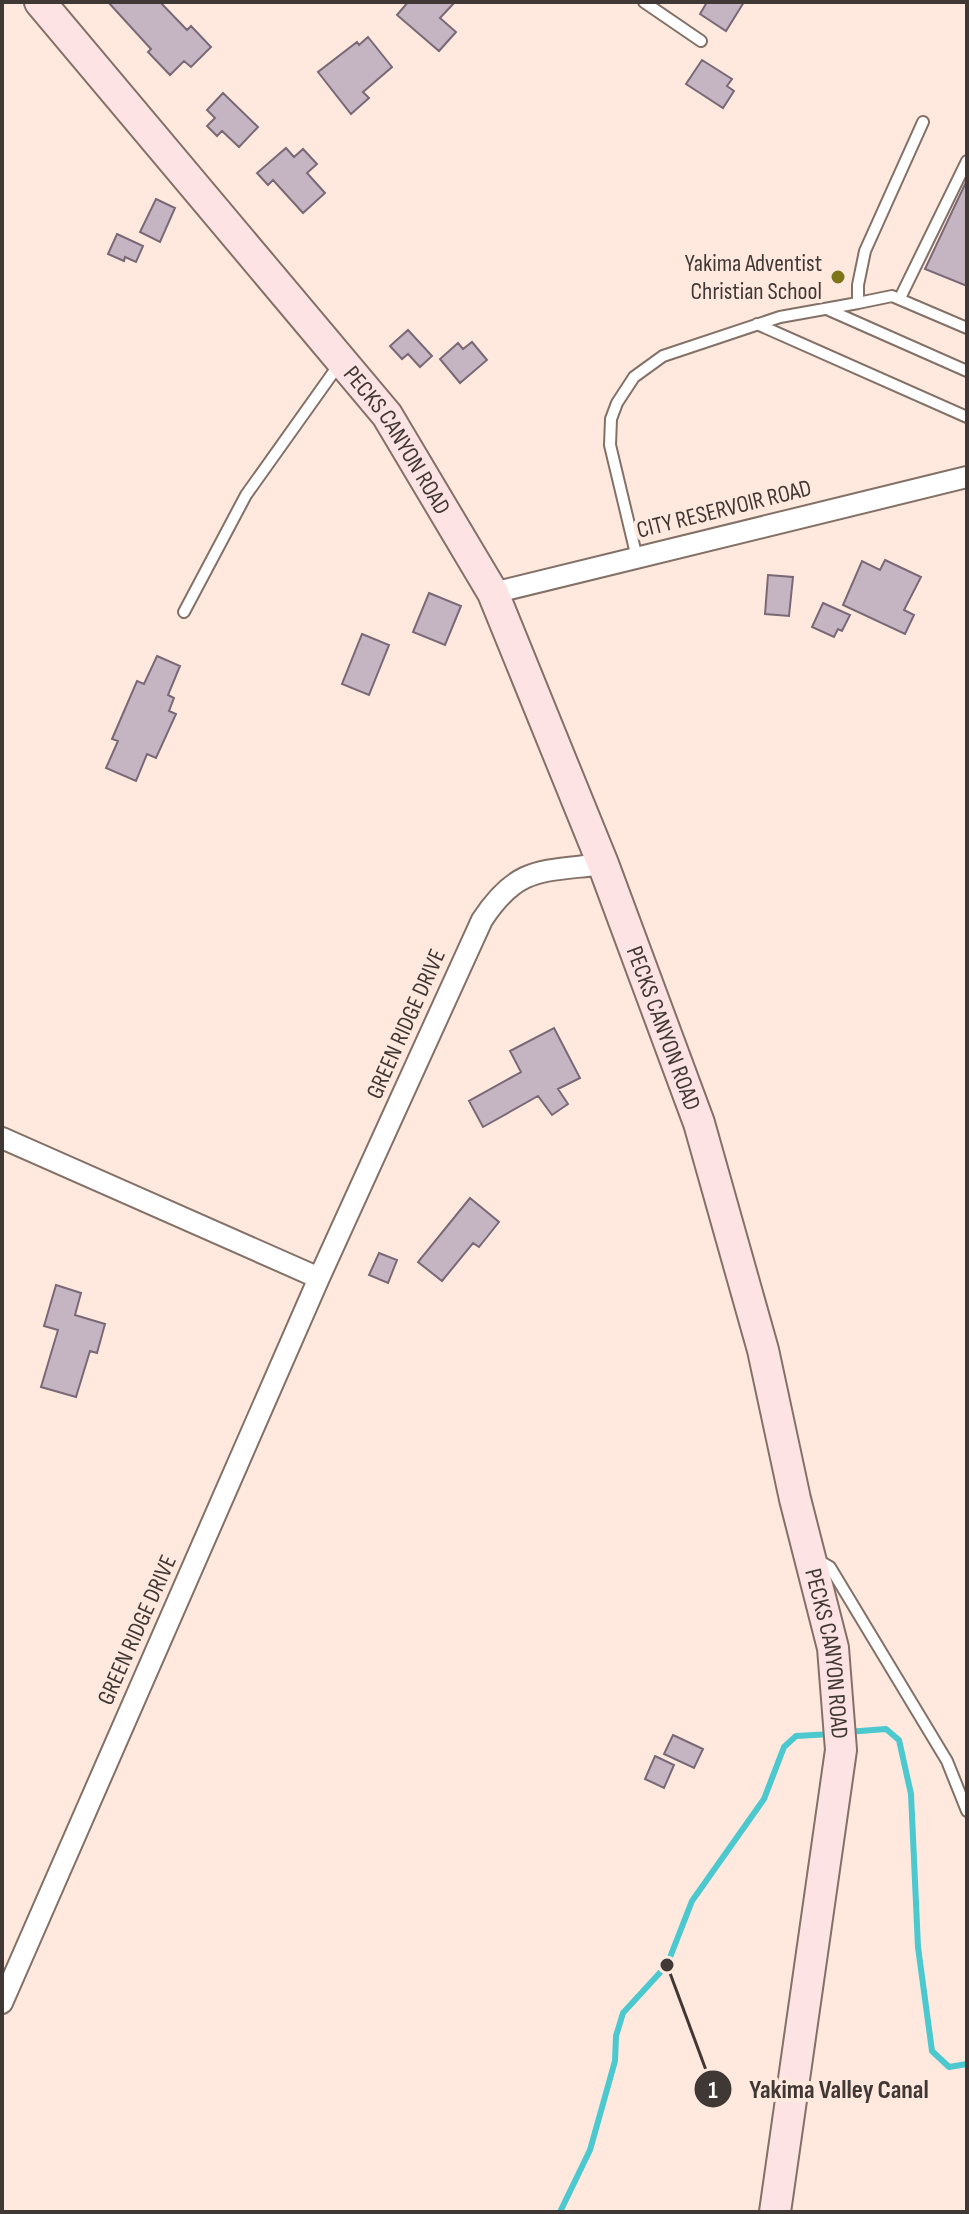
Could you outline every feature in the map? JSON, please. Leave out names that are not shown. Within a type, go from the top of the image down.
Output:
[{"type":"street","name":"PECKS CANYON ROAD","points":[[40,2],[387,415],[493,593],[603,864],[699,1123],[763,1350],[833,1648],[841,1750],[775,2212]]},
{"type":"street","name":"CITY RESERVOIR ROAD","points":[[493,593],[967,477]]},
{"type":"street","name":"GREEN RIDGE DRIVE","points":[[2,2003],[319,1278],[482,920],[509,886],[533,874],[603,864]]},
{"type":"street","points":[[2,1138],[319,1278]]},
{"type":"lane","points":[[644,2],[701,41]]},
{"type":"lane","points":[[858,303],[858,285],[865,251],[923,122]]},
{"type":"lane","points":[[900,298],[967,161]]},
{"type":"lane","points":[[637,558],[610,445],[611,419],[617,403],[634,377],[663,356],[780,317],[881,297],[900,298],[967,328]]},
{"type":"lane","points":[[827,309],[967,371]]},
{"type":"lane","points":[[757,324],[967,417]]},
{"type":"lane","points":[[184,612],[246,495],[342,361]]},
{"type":"lane","points":[[810,1557],[830,1567],[947,1761],[967,1811]]},
{"type":"building","points":[[108,2],[160,2],[187,30],[191,26],[211,47],[191,67],[184,61],[170,75]]},
{"type":"building","points":[[408,2],[455,2],[440,18],[456,32],[439,51],[397,15]]},
{"type":"building","points":[[707,2],[744,2],[726,31],[700,14]]},
{"type":"building","points":[[368,37],[392,67],[363,92],[369,98],[351,114],[318,72]]},
{"type":"building","points":[[702,60],[732,79],[727,86],[734,91],[723,108],[686,84]]},
{"type":"building","points":[[223,93],[258,127],[239,147],[222,131],[217,136],[207,126],[215,118],[207,110]]},
{"type":"building","points":[[286,148],[294,157],[303,149],[317,164],[307,173],[325,193],[303,213],[273,180],[268,185],[257,173]]},
{"type":"building","points":[[967,180],[967,286],[925,269]]},
{"type":"building","points":[[156,199],[175,208],[160,242],[140,232]]},
{"type":"building","points":[[117,234],[143,246],[136,262],[108,254]]},
{"type":"building","points":[[408,330],[432,356],[420,367],[408,354],[402,359],[390,346]]},
{"type":"building","points":[[472,342],[487,360],[460,383],[440,359],[458,343],[463,349]]},
{"type":"building","points":[[885,560],[921,577],[904,610],[914,615],[905,634],[843,605],[862,561],[880,570]]},
{"type":"building","points":[[768,575],[793,577],[789,616],[765,614]]},
{"type":"building","points":[[429,593],[461,606],[445,645],[413,632]]},
{"type":"building","points":[[823,603],[850,615],[842,631],[838,629],[834,637],[812,627]]},
{"type":"building","points":[[362,634],[389,645],[369,695],[342,684]]},
{"type":"building","points":[[157,656],[180,666],[168,695],[174,698],[169,711],[176,714],[156,758],[147,754],[136,781],[106,768],[118,741],[112,739],[137,681],[144,684]]},
{"type":"building","points":[[554,1028],[580,1078],[558,1089],[568,1104],[552,1115],[538,1096],[483,1127],[469,1101],[521,1072],[510,1051]]},
{"type":"building","points":[[470,1198],[499,1222],[479,1247],[473,1243],[442,1281],[418,1262]]},
{"type":"building","points":[[379,1253],[397,1260],[388,1283],[369,1275]]},
{"type":"building","points":[[56,1285],[81,1293],[75,1315],[105,1324],[97,1353],[90,1351],[76,1397],[41,1387],[58,1330],[44,1326]]},
{"type":"building","points":[[673,1735],[703,1749],[694,1768],[664,1754]]},
{"type":"building","points":[[655,1756],[674,1765],[664,1788],[645,1779]]},
{"type":"waterway","points":[[847,1732],[886,1729],[899,1740],[911,1794],[918,1947],[932,2051],[949,2067],[967,2064]]},
{"type":"waterway","points":[[560,2212],[590,2150],[615,2061],[616,2036],[623,2013],[667,1965],[692,1901],[764,1799],[784,1747],[796,1736],[832,1734]]},
{"type":"place","name":"Yakima Adventist Christian School","points":[[838,277]]},
{"type":"place","name":"Yakima Valley Canal","points":[[667,1965]]}]
